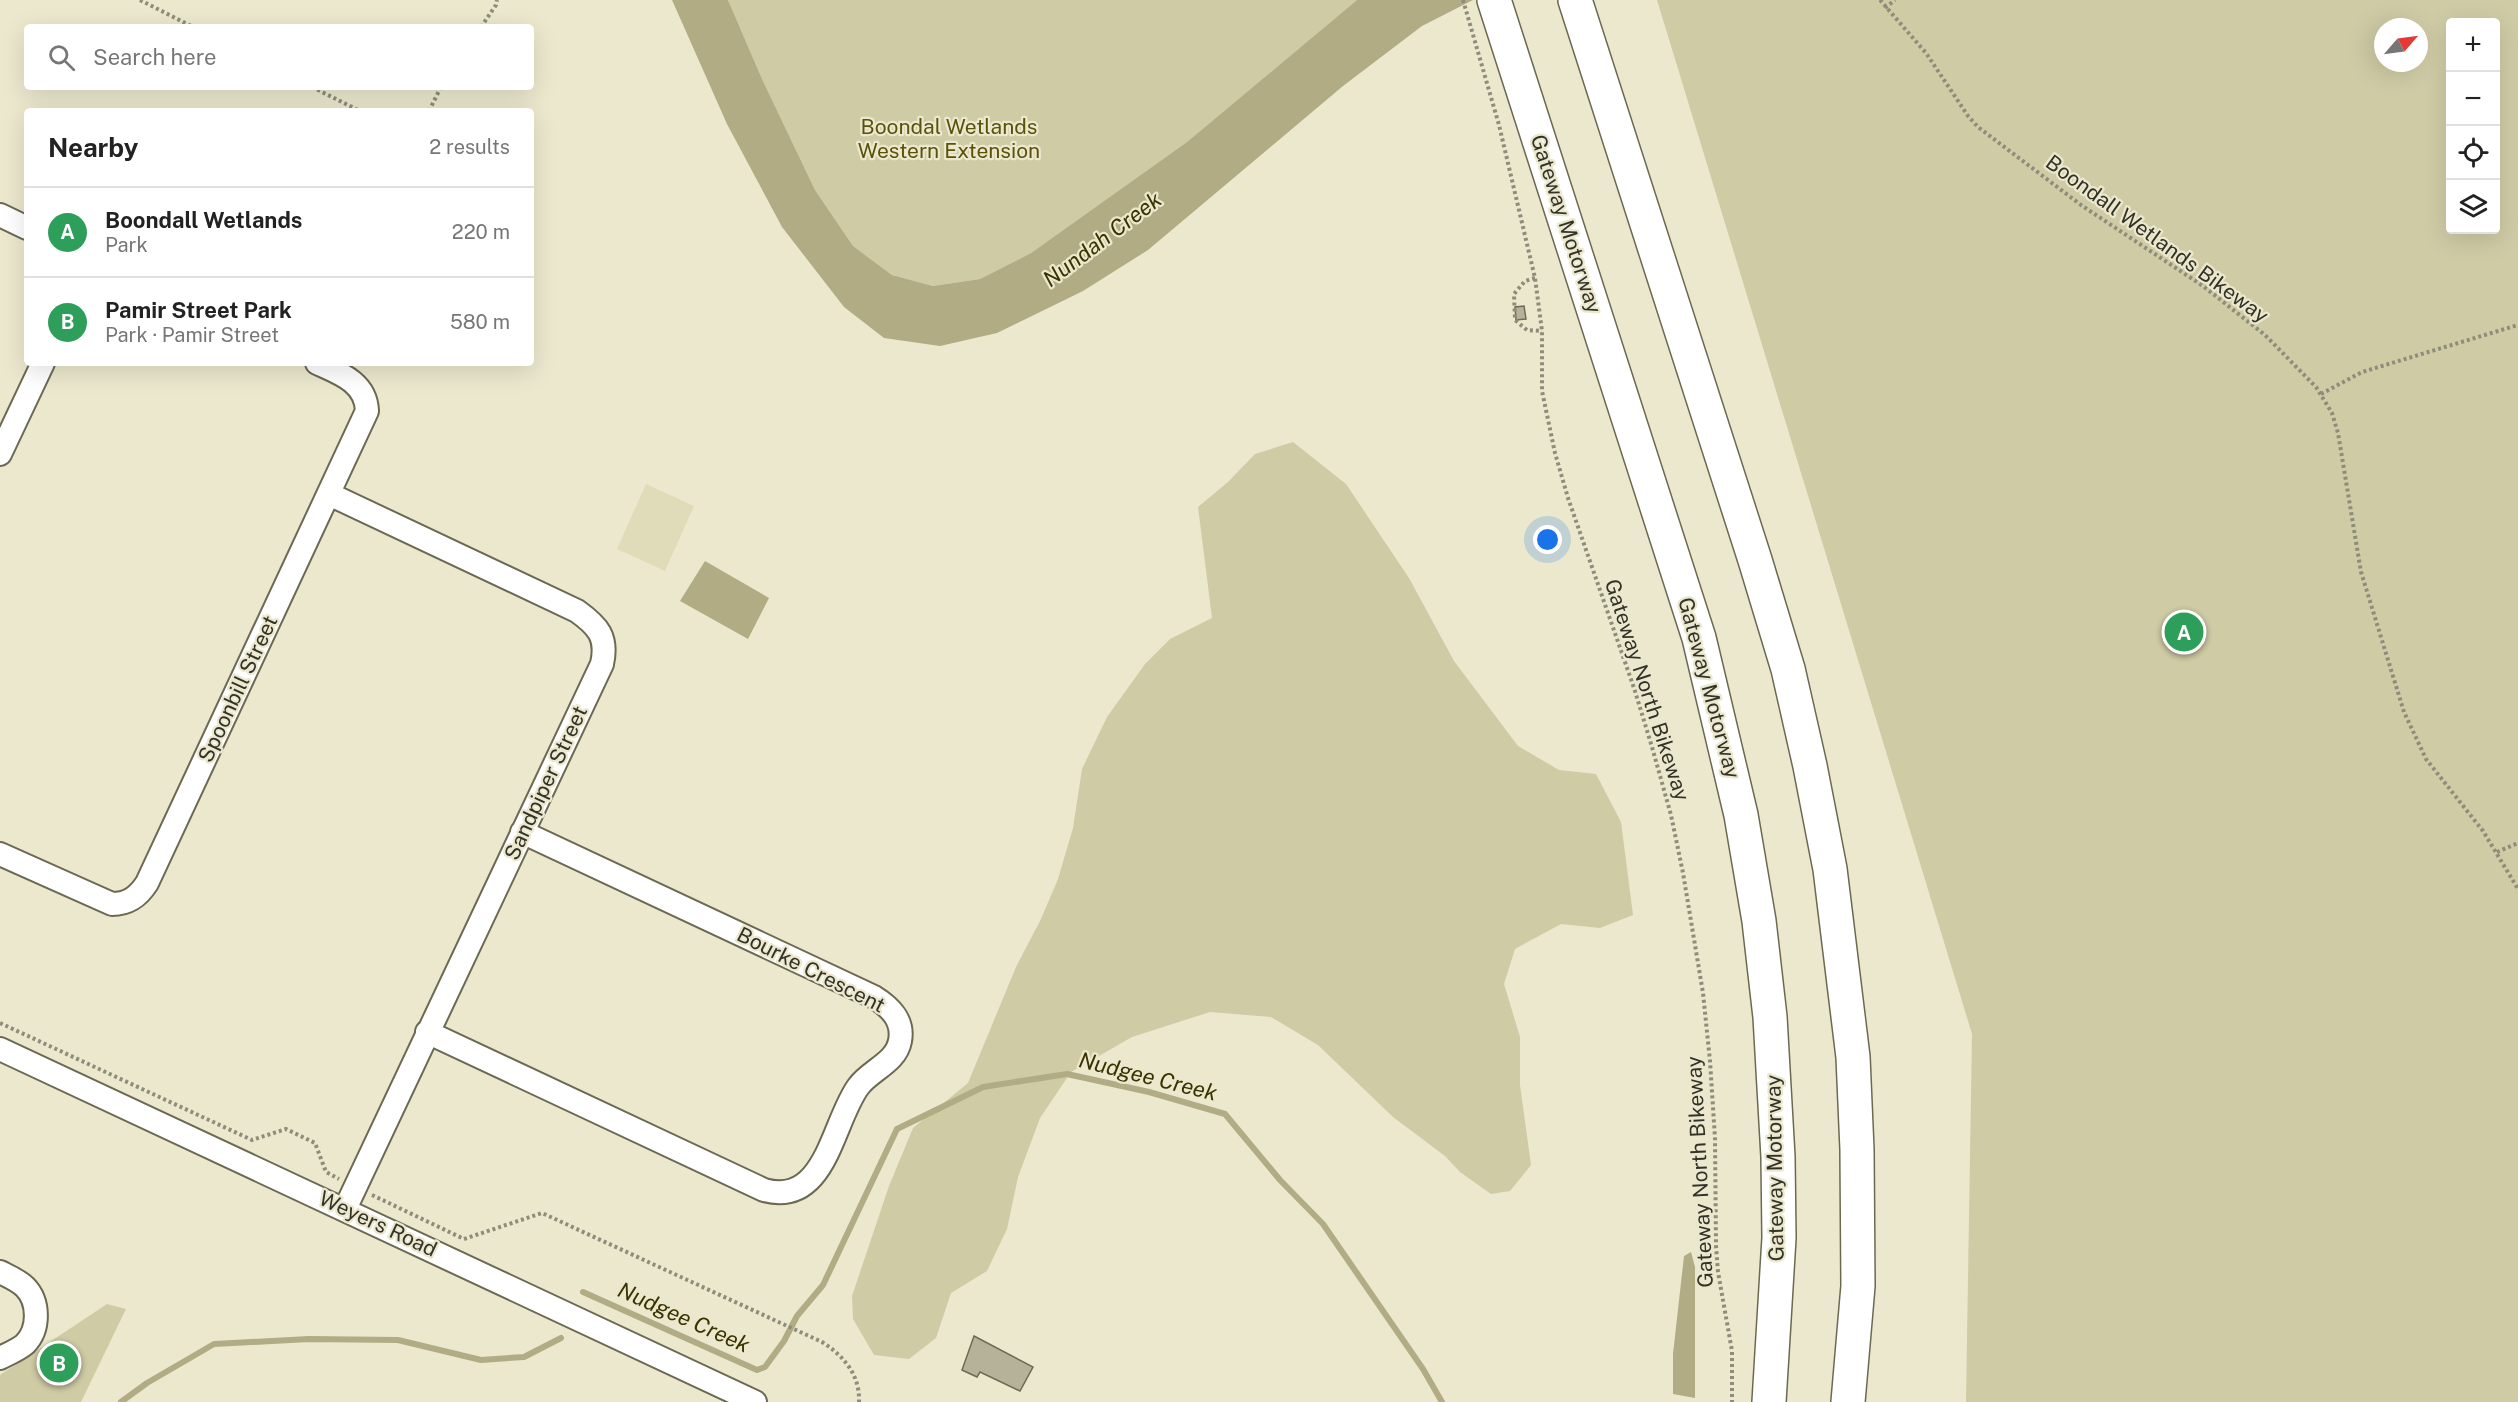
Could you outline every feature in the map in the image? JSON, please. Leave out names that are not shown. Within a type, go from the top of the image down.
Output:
[{"type":"highway","points":[[1575,0],[1755,560],[1788,669],[1813,778],[1830,869],[1853,1057],[1857,1150],[1858,1286],[1848,1402]]},
{"type":"highway","name":"Gateway Motorway","points":[[1490,18],[1699,638],[1741,815],[1759,921],[1770,1017],[1779,1157],[1779,1238],[1769,1402]]},
{"type":"street","points":[[0,215],[24,227]]},
{"type":"street","points":[[0,454],[42,366]]},
{"type":"street","name":"Spoonbill Street","points":[[0,854],[112,904],[129,901],[142,891],[363,423],[367,411],[366,401],[355,383],[323,366]]},
{"type":"street","name":"Sandpiper Street","points":[[329,494],[577,611],[593,623],[606,649],[602,664],[345,1209]]},
{"type":"street","name":"Bourke Crescent","points":[[427,1032],[776,1194],[797,1190],[812,1179],[855,1091],[865,1077],[889,1061],[898,1048],[901,1032],[895,1014],[874,997],[522,832]]},
{"type":"street","name":"Weyers Road","points":[[0,1049],[755,1402]]},
{"type":"street","points":[[0,1272],[24,1285],[34,1302],[36,1313],[31,1335],[25,1344],[0,1358]]},
{"type":"path","points":[[140,0],[187,24]]},
{"type":"path","points":[[483,24],[496,5],[496,0]]},
{"type":"path","name":"Gateway North Bikeway","points":[[1463,0],[1490,18],[1535,278],[1542,331],[1542,391],[1555,453],[1652,747],[1671,815],[1693,925],[1710,1061],[1715,1138],[1716,1246],[1718,1272],[1732,1351],[1732,1402]]},
{"type":"path","name":"Boondall Wetlands Bikeway","points":[[1880,0],[1926,53],[1968,116],[1978,127],[2081,205],[2203,286],[2292,360],[2320,394],[2332,413],[2338,433],[2361,572],[2404,712],[2426,759],[2468,810],[2518,889]]},
{"type":"path","points":[[1885,8],[1895,0]]},
{"type":"path","points":[[318,90],[354,108]]},
{"type":"path","points":[[430,108],[440,90]]},
{"type":"path","points":[[1535,278],[1525,281],[1514,294],[1515,320],[1527,330],[1542,331]]},
{"type":"path","points":[[2320,394],[2362,372],[2518,325]]},
{"type":"path","points":[[2496,852],[2518,843]]},
{"type":"path","points":[[0,1023],[252,1140],[286,1128],[315,1143],[326,1173],[342,1180]]},
{"type":"path","points":[[369,1193],[465,1239],[542,1213],[822,1342],[843,1358],[857,1383],[859,1402]]},
{"type":"shaded area","points":[[646,484],[694,506],[665,571],[617,549]]},
{"type":"green space","name":"Boondal Wetlands Western Extension","points":[[728,0],[1357,0],[1187,142],[1031,253],[980,279],[933,286],[892,275],[853,246],[815,190],[762,79]]},
{"type":"green space","points":[[1657,0],[2518,0],[2518,1402],[1966,1402],[1972,1034]]},
{"type":"green space","points":[[1293,442],[1346,484],[1409,578],[1454,661],[1518,746],[1559,770],[1596,774],[1621,822],[1633,915],[1600,928],[1561,924],[1515,949],[1504,984],[1520,1037],[1520,1085],[1531,1165],[1510,1191],[1491,1194],[1460,1172],[1445,1156],[1393,1117],[1318,1045],[1271,1017],[1210,1012],[1132,1037],[1071,1072],[1040,1118],[1018,1177],[1007,1229],[987,1271],[951,1293],[936,1338],[909,1359],[874,1355],[853,1319],[852,1296],[889,1186],[913,1128],[968,1083],[1016,967],[1041,919],[1058,879],[1073,828],[1082,769],[1107,717],[1145,664],[1170,639],[1212,618],[1198,507],[1228,482],[1255,454]]},
{"type":"green space","points":[[107,1304],[126,1309],[81,1402],[0,1402],[0,1375]]},
{"type":"water","name":"Nundah Creek","points":[[672,0],[728,0],[762,79],[815,190],[853,246],[892,275],[933,286],[980,279],[1031,253],[1187,142],[1357,0],[1473,0],[1422,26],[1343,86],[1148,250],[1083,291],[997,333],[940,346],[884,338],[844,307],[782,227],[727,124]]},
{"type":"water","points":[[705,561],[769,598],[748,639],[680,601]]},
{"type":"water","points":[[1691,1252],[1695,1267],[1695,1398],[1673,1394],[1673,1354],[1684,1256]]},
{"type":"building","points":[[1524,306],[1526,319],[1516,320],[1515,307]]},
{"type":"building","points":[[974,1336],[1033,1367],[1020,1391],[980,1372],[977,1377],[962,1370]]},
{"type":"waterway","name":"Nudgee Creek","points":[[583,1292],[757,1370],[765,1367],[784,1341],[797,1316],[823,1285],[897,1129],[983,1087],[1067,1074],[1149,1092],[1225,1114],[1280,1180],[1323,1224],[1423,1369],[1442,1402]]},
{"type":"waterway","name":"Nudgee Creek","points":[[121,1402],[147,1383],[214,1344],[309,1339],[398,1340],[481,1360],[524,1357],[561,1338]]},
{"type":"place","name":"Boondall Wetlands","points":[[2184,632]]},
{"type":"place","name":"Pamir Street Park","points":[[59,1363]]}]
